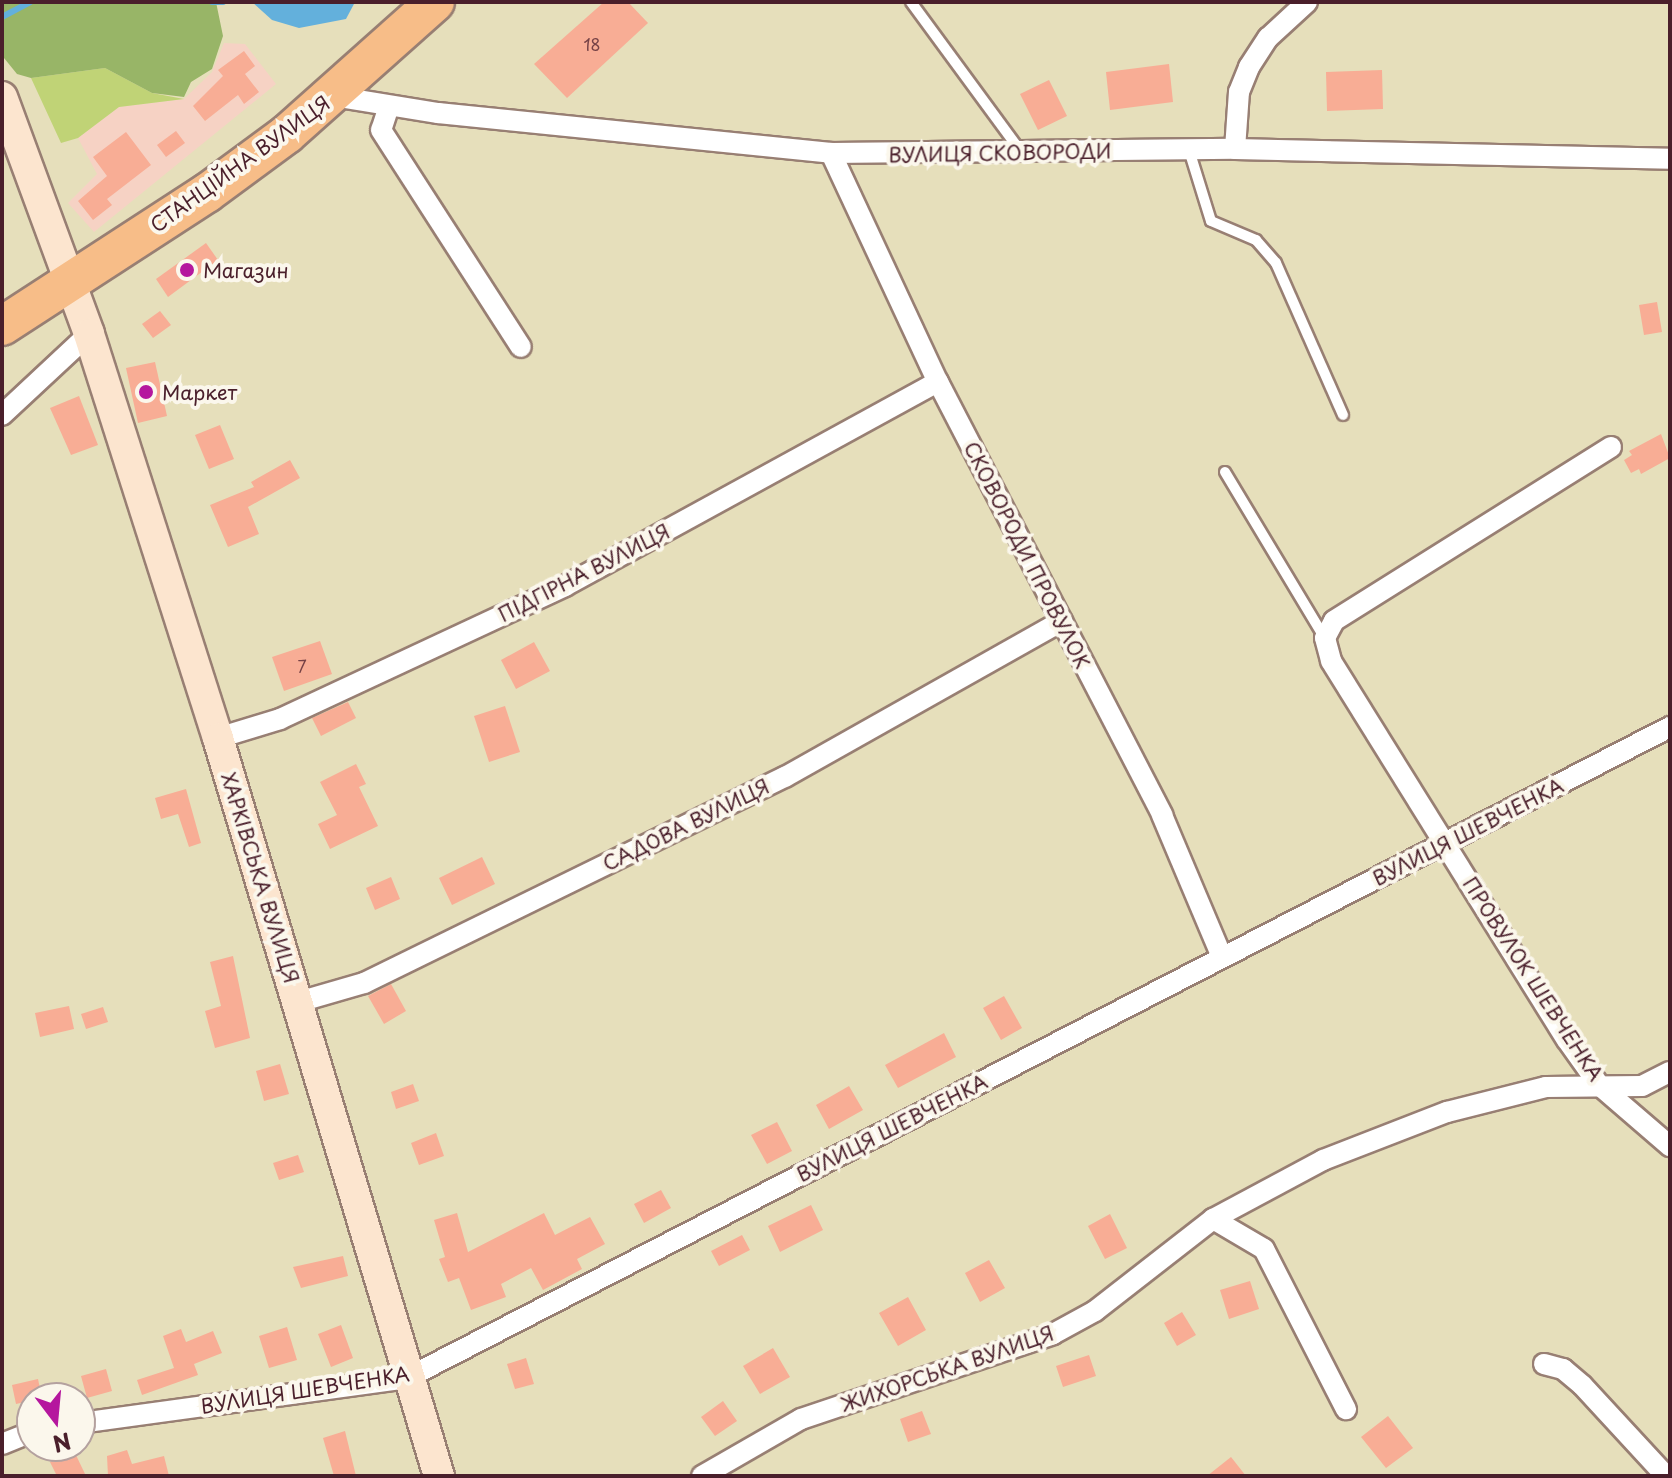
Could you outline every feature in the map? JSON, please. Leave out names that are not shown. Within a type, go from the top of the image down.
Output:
[{"type":"highway","name":"СТАНЦІЙНА ВУЛИЦЯ","points":[[2,326],[207,193],[333,96],[435,2]]},
{"type":"main road","name":"ХАРКІВСЬКА ВУЛИЦЯ","points":[[2,97],[72,283],[218,738],[407,1378],[439,1476]]},
{"type":"street","points":[[1235,149],[1239,92],[1249,67],[1268,38],[1307,2]]},
{"type":"street","name":"ВУЛИЦЯ СКОВОРОДИ","points":[[333,96],[389,106],[831,153],[1235,149],[1670,159]]},
{"type":"street","points":[[389,106],[381,130],[521,347]]},
{"type":"street","name":"СКОВОРОДИ ПРОВУЛОК","points":[[831,153],[938,382],[1162,815],[1222,957]]},
{"type":"street","points":[[2,415],[89,334]]},
{"type":"street","name":"ПІДГІРНА ВУЛИЦЯ","points":[[218,738],[280,719],[565,586],[938,382]]},
{"type":"street","points":[[1325,638],[1334,621],[1611,447]]},
{"type":"street","name":"САДОВА ВУЛИЦЯ","points":[[298,1002],[364,983],[785,777],[1062,621]]},
{"type":"street","name":"ПРОВУЛОК ШЕВЧЕНКА","points":[[1325,638],[1331,661],[1599,1085],[1670,1146]]},
{"type":"street","name":"ВУЛИЦЯ ШЕВЧЕНКА","points":[[96,1421],[407,1378],[1670,727]]},
{"type":"street","name":"ЖИХОРСЬКА ВУЛИЦЯ","points":[[702,1476],[801,1419],[1053,1334],[1095,1311],[1213,1219],[1323,1160],[1447,1112],[1546,1087],[1642,1086],[1670,1072]]},
{"type":"street","points":[[1213,1219],[1264,1249],[1346,1409]]},
{"type":"street","points":[[1544,1364],[1563,1369],[1582,1385],[1666,1476]]},
{"type":"lane","points":[[911,2],[1022,153]]},
{"type":"lane","points":[[1189,150],[1211,221],[1256,240],[1276,263],[1343,415]]},
{"type":"lane","points":[[1225,472],[1325,638]]},
{"type":"shaded area","points":[[224,43],[245,44],[276,84],[94,232],[68,203],[97,174],[78,138],[119,107],[184,99],[212,72]]},
{"type":"green space","points":[[2,2],[216,2],[223,36],[212,69],[191,82],[184,97],[152,93],[105,68],[31,78],[17,74],[4,58]]},
{"type":"green space","points":[[105,68],[152,93],[184,99],[119,107],[78,138],[61,143],[31,78]]},
{"type":"water","points":[[252,2],[355,2],[346,19],[299,28],[272,20]]},
{"type":"building","points":[[604,2],[628,2],[648,23],[567,98],[534,64]]},
{"type":"building","points":[[244,51],[255,66],[245,74],[259,92],[244,104],[238,95],[205,121],[193,106],[223,76],[218,70]]},
{"type":"building","points":[[1169,64],[1173,102],[1110,110],[1106,72]]},
{"type":"building","points":[[1382,70],[1383,109],[1327,111],[1326,72]]},
{"type":"building","points":[[1049,80],[1067,116],[1038,130],[1020,94]]},
{"type":"building","points":[[176,131],[185,143],[166,157],[157,145]]},
{"type":"building","points":[[126,132],[151,165],[107,199],[112,205],[93,220],[78,201],[107,176],[93,157]]},
{"type":"building","name":"Магазин","points":[[206,243],[218,260],[168,297],[156,279]]},
{"type":"building","points":[[1657,302],[1662,332],[1644,335],[1639,305]]},
{"type":"building","points":[[160,311],[171,325],[153,338],[142,324]]},
{"type":"building","name":"Маркет","points":[[155,362],[167,416],[138,423],[126,368]]},
{"type":"building","points":[[79,396],[98,445],[71,455],[50,408]]},
{"type":"building","points":[[220,425],[234,459],[209,469],[195,435]]},
{"type":"building","points":[[1661,434],[1670,458],[1641,474],[1639,469],[1631,473],[1624,460],[1632,455],[1629,451]]},
{"type":"building","points":[[290,460],[300,478],[248,507],[259,534],[228,547],[210,505],[254,487],[251,482]]},
{"type":"building","points":[[320,641],[332,674],[284,691],[272,657]]},
{"type":"building","points":[[534,642],[550,671],[516,689],[501,660]]},
{"type":"building","points":[[348,702],[356,718],[321,736],[312,718]]},
{"type":"building","points":[[505,706],[520,752],[489,762],[474,716]]},
{"type":"building","points":[[356,764],[366,784],[359,787],[378,826],[330,849],[318,824],[337,815],[320,782]]},
{"type":"building","points":[[186,789],[201,843],[189,847],[178,814],[161,819],[155,798]]},
{"type":"building","points":[[482,857],[495,884],[452,905],[439,878]]},
{"type":"building","points":[[391,877],[400,899],[375,910],[366,888]]},
{"type":"building","points":[[233,956],[250,1038],[215,1048],[205,1011],[221,1006],[210,962]]},
{"type":"building","points":[[391,984],[406,1011],[384,1024],[368,996]]},
{"type":"building","points":[[1004,996],[1022,1028],[1001,1040],[983,1008]]},
{"type":"building","points":[[69,1006],[74,1029],[40,1037],[35,1013]]},
{"type":"building","points":[[103,1007],[108,1022],[86,1029],[81,1014]]},
{"type":"building","points":[[944,1033],[956,1057],[898,1088],[885,1065]]},
{"type":"building","points":[[280,1064],[289,1094],[264,1101],[256,1071]]},
{"type":"building","points":[[413,1084],[419,1101],[396,1109],[391,1092]]},
{"type":"building","points":[[849,1086],[863,1110],[829,1129],[816,1105]]},
{"type":"building","points":[[777,1122],[792,1151],[767,1164],[751,1135]]},
{"type":"building","points":[[436,1133],[444,1156],[419,1165],[411,1143]]},
{"type":"building","points":[[298,1155],[304,1172],[279,1180],[273,1163]]},
{"type":"building","points":[[661,1190],[671,1208],[644,1223],[634,1204]]},
{"type":"building","points":[[811,1205],[823,1230],[780,1252],[768,1226]]},
{"type":"building","points":[[457,1213],[468,1252],[544,1213],[555,1235],[590,1217],[605,1244],[577,1259],[582,1269],[543,1290],[531,1268],[501,1284],[506,1297],[471,1310],[459,1278],[448,1282],[439,1259],[445,1257],[434,1220]]},
{"type":"building","points":[[1110,1214],[1127,1248],[1105,1259],[1088,1226]]},
{"type":"building","points":[[742,1235],[750,1250],[719,1266],[711,1251]]},
{"type":"building","points":[[343,1256],[348,1276],[301,1288],[293,1267]]},
{"type":"building","points":[[989,1260],[1005,1288],[980,1302],[965,1273]]},
{"type":"building","points":[[1250,1281],[1259,1309],[1229,1319],[1220,1290]]},
{"type":"building","points":[[908,1297],[926,1330],[898,1346],[879,1313]]},
{"type":"building","points":[[1182,1312],[1196,1335],[1177,1346],[1164,1323]]},
{"type":"building","points":[[341,1325],[353,1358],[331,1367],[318,1334]]},
{"type":"building","points":[[287,1327],[297,1360],[269,1368],[259,1336]]},
{"type":"building","points":[[181,1329],[186,1342],[213,1331],[222,1353],[194,1364],[198,1375],[142,1395],[137,1380],[174,1368],[163,1336]]},
{"type":"building","points":[[773,1348],[790,1377],[760,1394],[743,1366]]},
{"type":"building","points":[[1089,1355],[1096,1376],[1063,1387],[1056,1366]]},
{"type":"building","points":[[526,1358],[534,1384],[515,1389],[507,1364]]},
{"type":"building","points":[[106,1369],[112,1391],[96,1395],[96,1382],[83,1382],[81,1376]]},
{"type":"building","points":[[723,1401],[737,1421],[715,1436],[701,1417]]},
{"type":"building","points":[[922,1411],[931,1434],[908,1442],[900,1419]]},
{"type":"building","points":[[1388,1416],[1413,1448],[1386,1468],[1361,1437]]},
{"type":"building","points":[[345,1431],[356,1476],[334,1476],[323,1438]]},
{"type":"building","points":[[127,1450],[132,1464],[164,1456],[169,1476],[108,1476],[107,1456]]},
{"type":"building","points":[[1231,1457],[1246,1476],[1207,1476]]},
{"type":"building","points":[[50,1462],[79,1462],[86,1476],[57,1476]]},
{"type":"waterway","points":[[2,17],[30,2]]},
{"type":"waterway","points":[[212,2],[223,2]]},
{"type":"place","name":"Магазин","points":[[187,270]]},
{"type":"place","name":"Маркет","points":[[146,392]]}]
